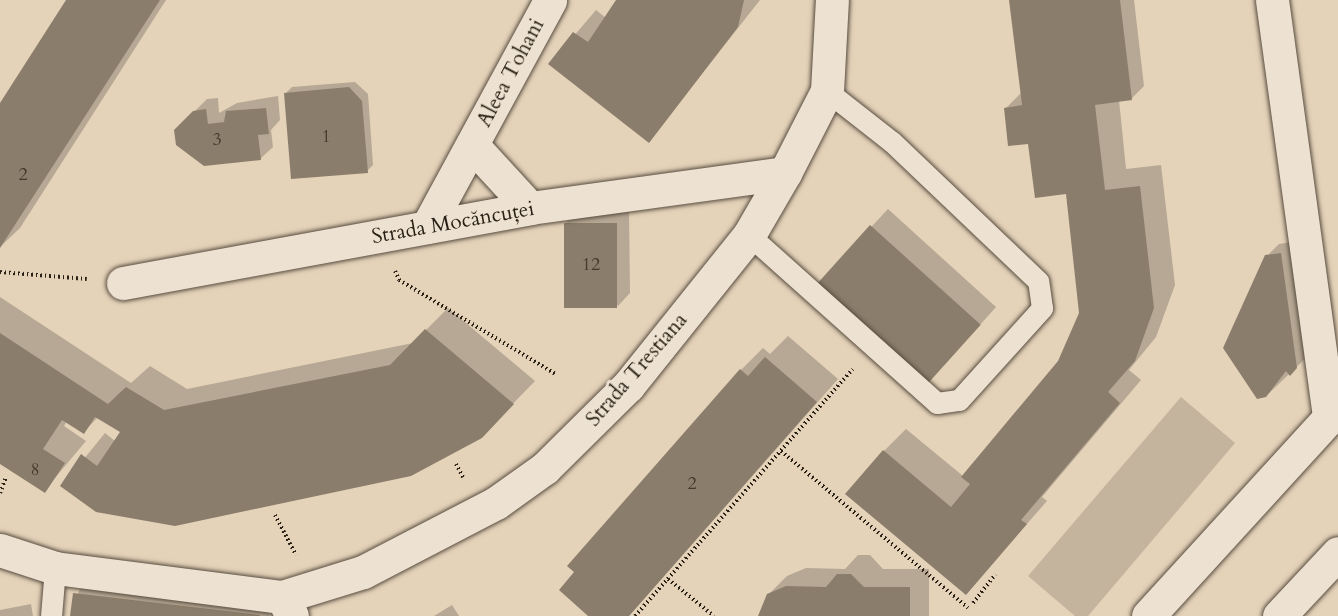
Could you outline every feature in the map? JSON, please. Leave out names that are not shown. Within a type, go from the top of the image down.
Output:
[{"type":"street","name":"Aleea Tohani","points":[[427,227],[473,146],[550,0]]},
{"type":"street","name":"Strada Trestiana","points":[[287,607],[448,532],[545,468],[628,386],[749,235],[784,173],[827,91],[832,0]]},
{"type":"street","points":[[1148,616],[1333,413],[1272,0]]},
{"type":"street","name":"Aleea Tohani","points":[[473,146],[530,208]]},
{"type":"street","name":"Strada Mocăncuței","points":[[123,282],[530,208],[784,173]]},
{"type":"street","points":[[0,550],[55,568],[287,607]]},
{"type":"street","points":[[1279,616],[1338,553]]},
{"type":"lane","points":[[749,235],[927,397],[951,404],[1034,320],[1043,290],[892,142],[827,91]]},
{"type":"lane","points":[[51,616],[55,568]]},
{"type":"path","points":[[381,236],[399,280],[556,375]]},
{"type":"path","points":[[0,272],[123,282]]},
{"type":"path","points":[[635,616],[873,348]]},
{"type":"path","points":[[781,451],[968,608]]},
{"type":"path","points":[[0,493],[6,477]]},
{"type":"path","points":[[973,603],[995,575]]},
{"type":"path","points":[[668,579],[714,616]]},
{"type":"shaded area","points":[[1181,397],[1235,443],[1088,616],[1075,616],[1028,576]]},
{"type":"building","points":[[66,0],[160,0],[0,248],[0,103]]},
{"type":"building","points":[[616,0],[744,0],[738,27],[649,143],[548,64],[573,32],[588,42]]},
{"type":"building","points":[[1009,0],[1120,0],[1132,100],[1095,105],[1105,190],[1140,186],[1154,308],[1135,361],[1108,392],[1120,403],[1021,520],[1027,524],[966,595],[845,494],[883,450],[951,507],[970,484],[961,477],[1058,361],[1079,313],[1066,194],[1035,198],[1028,144],[1008,146],[1004,108],[1022,105]]},
{"type":"building","points":[[349,87],[362,101],[368,173],[291,179],[284,93]]},
{"type":"building","points":[[266,108],[269,134],[258,135],[261,160],[204,166],[176,145],[174,130],[193,111],[206,109],[208,124],[224,122],[226,111]]},
{"type":"building","points":[[564,223],[617,223],[617,308],[564,308]]},
{"type":"building","points":[[870,225],[981,325],[928,383],[817,284]]},
{"type":"building","points":[[1281,253],[1297,368],[1290,376],[1286,371],[1266,397],[1257,399],[1223,348],[1265,255]]},
{"type":"building","points":[[425,329],[514,404],[482,438],[411,476],[175,526],[96,512],[60,486],[81,454],[97,466],[120,432],[95,417],[84,434],[62,420],[43,449],[65,463],[45,493],[0,464],[0,333],[108,404],[126,387],[164,410],[390,365]]},
{"type":"building","points":[[765,357],[817,402],[629,616],[588,616],[559,590],[574,572],[567,566],[740,369],[748,376]]},
{"type":"building","points":[[837,574],[851,574],[864,587],[910,587],[910,616],[758,616],[767,594],[786,586],[826,587]]},
{"type":"building","points":[[73,593],[260,615],[260,616],[70,616]]}]
